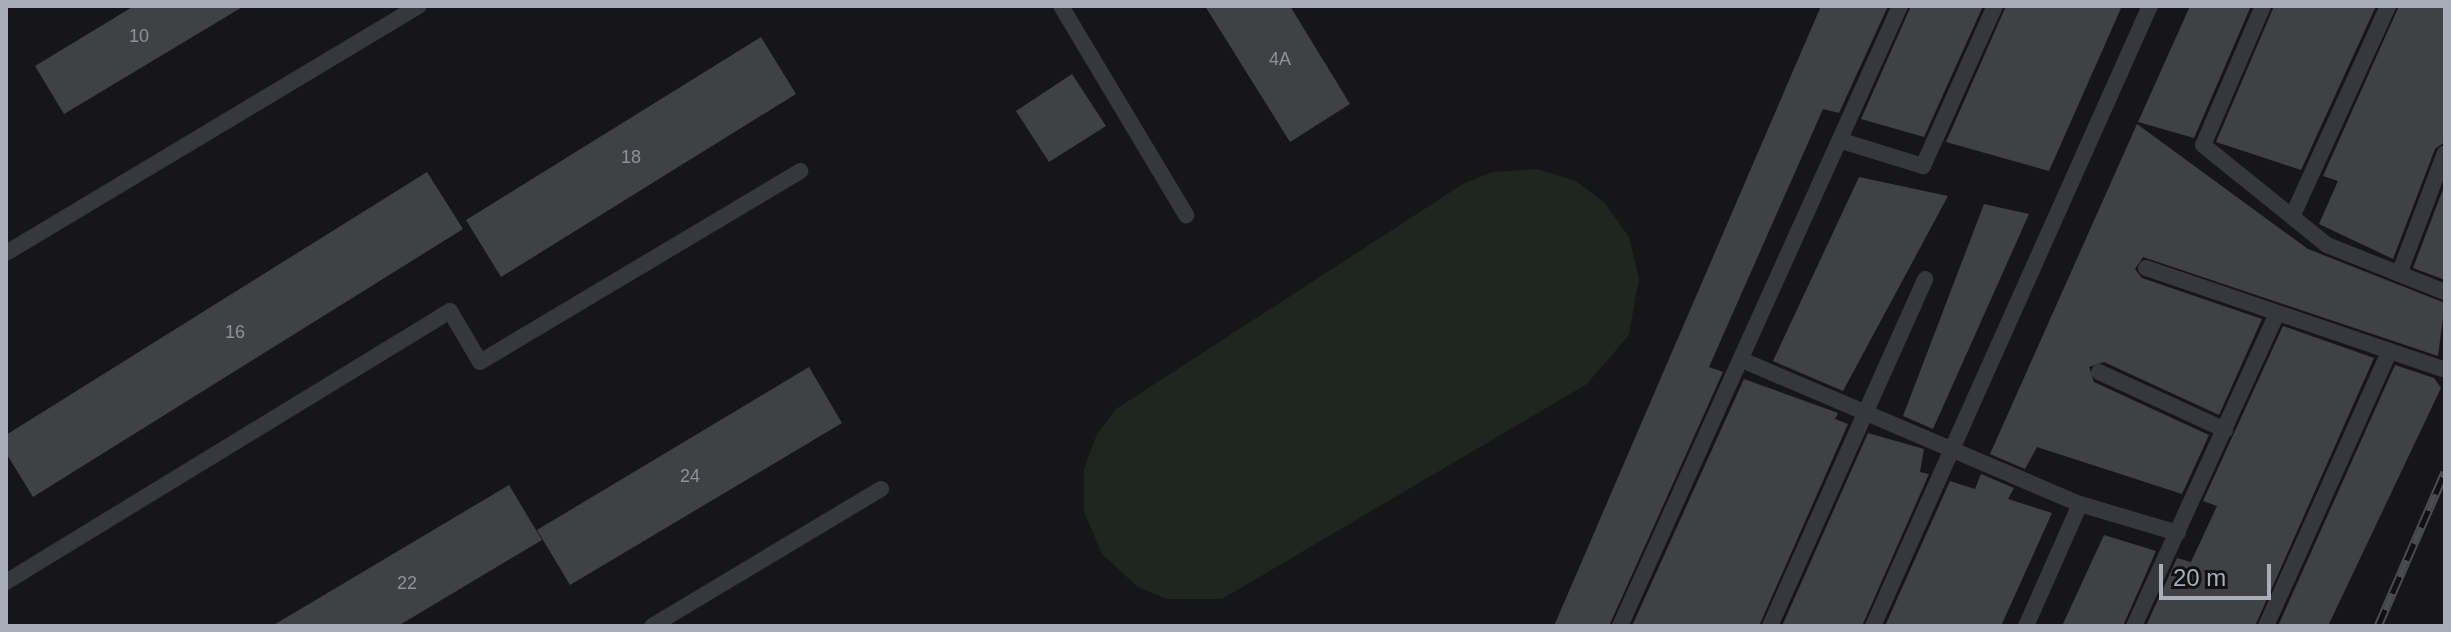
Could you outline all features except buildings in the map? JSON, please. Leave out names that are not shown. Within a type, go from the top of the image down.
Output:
[{"type":"lane","points":[[6,253],[419,6]]},
{"type":"lane","points":[[1061,6],[1186,215]]},
{"type":"lane","points":[[1620,626],[1842,141],[1900,6]]},
{"type":"lane","points":[[1842,141],[1923,166],[1995,6]]},
{"type":"lane","points":[[1873,626],[2150,6]]},
{"type":"lane","points":[[2263,6],[2203,145],[2327,245],[2445,292]]},
{"type":"lane","points":[[2292,217],[2388,6]]},
{"type":"lane","points":[[2399,274],[2445,153]]},
{"type":"lane","points":[[6,582],[450,311],[480,362],[800,171]]},
{"type":"lane","points":[[2146,268],[2276,316],[2442,369]]},
{"type":"lane","points":[[1770,626],[1869,413],[1925,279]]},
{"type":"lane","points":[[2134,626],[2276,316]]},
{"type":"lane","points":[[2266,626],[2389,352]]},
{"type":"lane","points":[[1742,360],[2080,504],[2178,533]]},
{"type":"lane","points":[[2099,372],[2225,430]]},
{"type":"lane","points":[[652,626],[881,489]]},
{"type":"lane","points":[[2026,626],[2080,504]]},
{"type":"shaded area","points":[[1537,169],[1576,181],[1605,203],[1629,237],[1639,278],[1629,335],[1587,384],[1222,599],[1167,599],[1138,587],[1102,554],[1084,512],[1084,469],[1097,434],[1116,409],[1463,184],[1492,172]]},
{"type":"railway","points":[[2378,626],[2445,472]]}]
